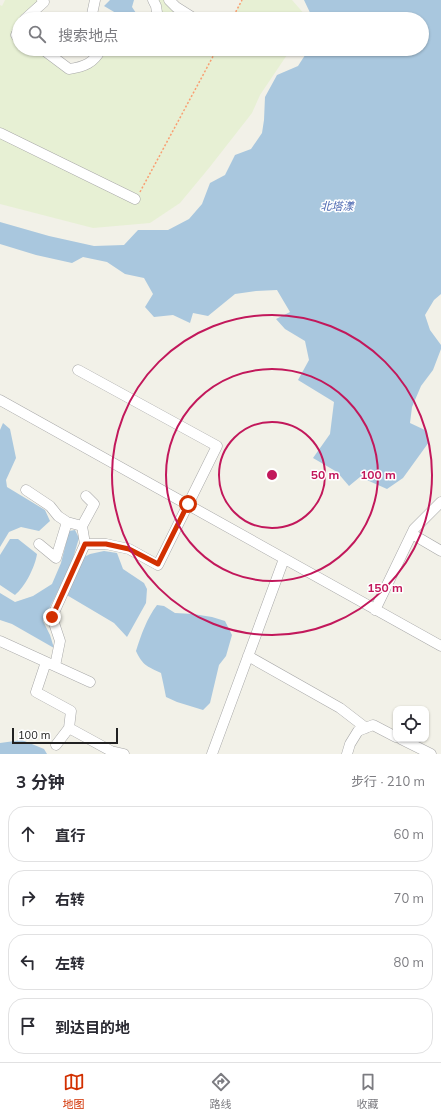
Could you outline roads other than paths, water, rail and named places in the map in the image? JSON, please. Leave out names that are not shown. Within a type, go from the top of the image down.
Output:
[{"type":"street","points":[[33,12],[44,2],[42,0]]},
{"type":"street","points":[[92,12],[95,0]]},
{"type":"street","points":[[153,0],[158,12]]},
{"type":"street","points":[[169,0],[184,12]]},
{"type":"street","points":[[52,56],[69,69],[79,68],[97,56]]},
{"type":"street","points":[[0,133],[135,199]]},
{"type":"street","points":[[78,370],[216,446],[158,564],[129,549],[106,544],[85,544]]},
{"type":"street","points":[[0,400],[441,646]]},
{"type":"street","points":[[26,490],[50,506],[58,516],[67,522],[82,526]]},
{"type":"street","points":[[56,745],[69,728],[71,711],[36,692],[60,641],[52,617],[85,544],[82,526],[94,504],[86,496]]},
{"type":"street","points":[[375,610],[414,529],[441,502]]},
{"type":"street","points":[[39,544],[56,558],[67,522]]},
{"type":"street","points":[[412,534],[441,551]]},
{"type":"street","points":[[212,754],[284,558]]},
{"type":"street","points":[[0,641],[90,682]]},
{"type":"street","points":[[248,656],[340,708],[366,728]]},
{"type":"street","points":[[347,754],[350,744],[358,731],[373,725],[393,735]]},
{"type":"street","points":[[69,728],[111,751],[124,754]]},
{"type":"street","points":[[407,742],[431,754]]},
{"type":"water","points":[[110,0],[134,0],[132,7],[135,12],[114,12],[104,6]]},
{"type":"water","name":"北塔漾","points":[[304,0],[441,0],[441,294],[434,300],[425,315],[430,330],[441,345],[441,349],[433,370],[421,386],[412,407],[410,423],[427,431],[429,442],[403,478],[387,489],[360,477],[349,486],[337,472],[313,458],[330,434],[334,402],[298,380],[309,360],[305,341],[285,329],[276,319],[290,312],[277,290],[235,294],[208,316],[193,313],[190,323],[173,315],[154,317],[145,307],[153,294],[144,278],[125,274],[107,262],[83,257],[72,263],[36,255],[0,244],[0,222],[49,236],[94,246],[124,245],[138,230],[168,230],[189,219],[202,204],[210,183],[225,175],[235,155],[251,149],[262,133],[265,97],[277,75],[298,66],[304,56],[429,56],[429,12],[310,12]]},
{"type":"water","points":[[3,423],[10,429],[16,458],[6,480],[7,487],[45,510],[50,521],[39,531],[21,527],[9,532],[0,547],[0,430]]},
{"type":"water","points":[[75,530],[79,538],[71,565],[43,621],[50,635],[54,648],[12,624],[0,620],[0,593],[15,602],[33,596],[52,584],[61,563],[69,531]]},
{"type":"water","points":[[10,539],[18,539],[37,554],[29,576],[15,595],[0,585],[0,555]]},
{"type":"water","points":[[104,551],[117,553],[123,569],[144,583],[147,589],[146,603],[127,637],[114,623],[65,594],[82,558],[90,554]]},
{"type":"water","points":[[157,605],[164,606],[175,613],[212,617],[225,621],[232,635],[226,656],[219,665],[210,703],[203,710],[166,697],[161,673],[146,665],[136,651],[147,621]]},
{"type":"water","points":[[22,740],[44,749],[47,754],[0,754],[0,743]]}]
